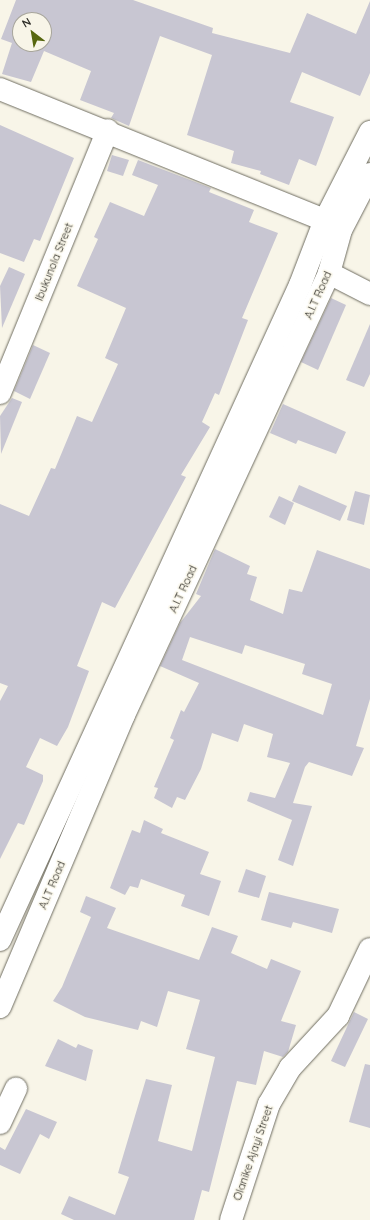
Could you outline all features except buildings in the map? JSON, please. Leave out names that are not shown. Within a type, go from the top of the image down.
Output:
[{"type":"street","points":[[0,89],[108,130],[325,220]]},
{"type":"street","name":"Ibukunola Street","points":[[0,393],[108,130]]},
{"type":"street","name":"A.I.T Road","points":[[0,940],[300,285],[325,220],[369,135]]},
{"type":"street","name":"A.I.T Road","points":[[0,1007],[124,715],[329,273],[341,230],[370,174]]},
{"type":"street","points":[[329,273],[370,294]]},
{"type":"street","name":"Olanike Ajayi Street","points":[[231,1220],[269,1104],[290,1068],[338,1016],[370,949]]},
{"type":"street","points":[[0,1123],[16,1088]]}]
